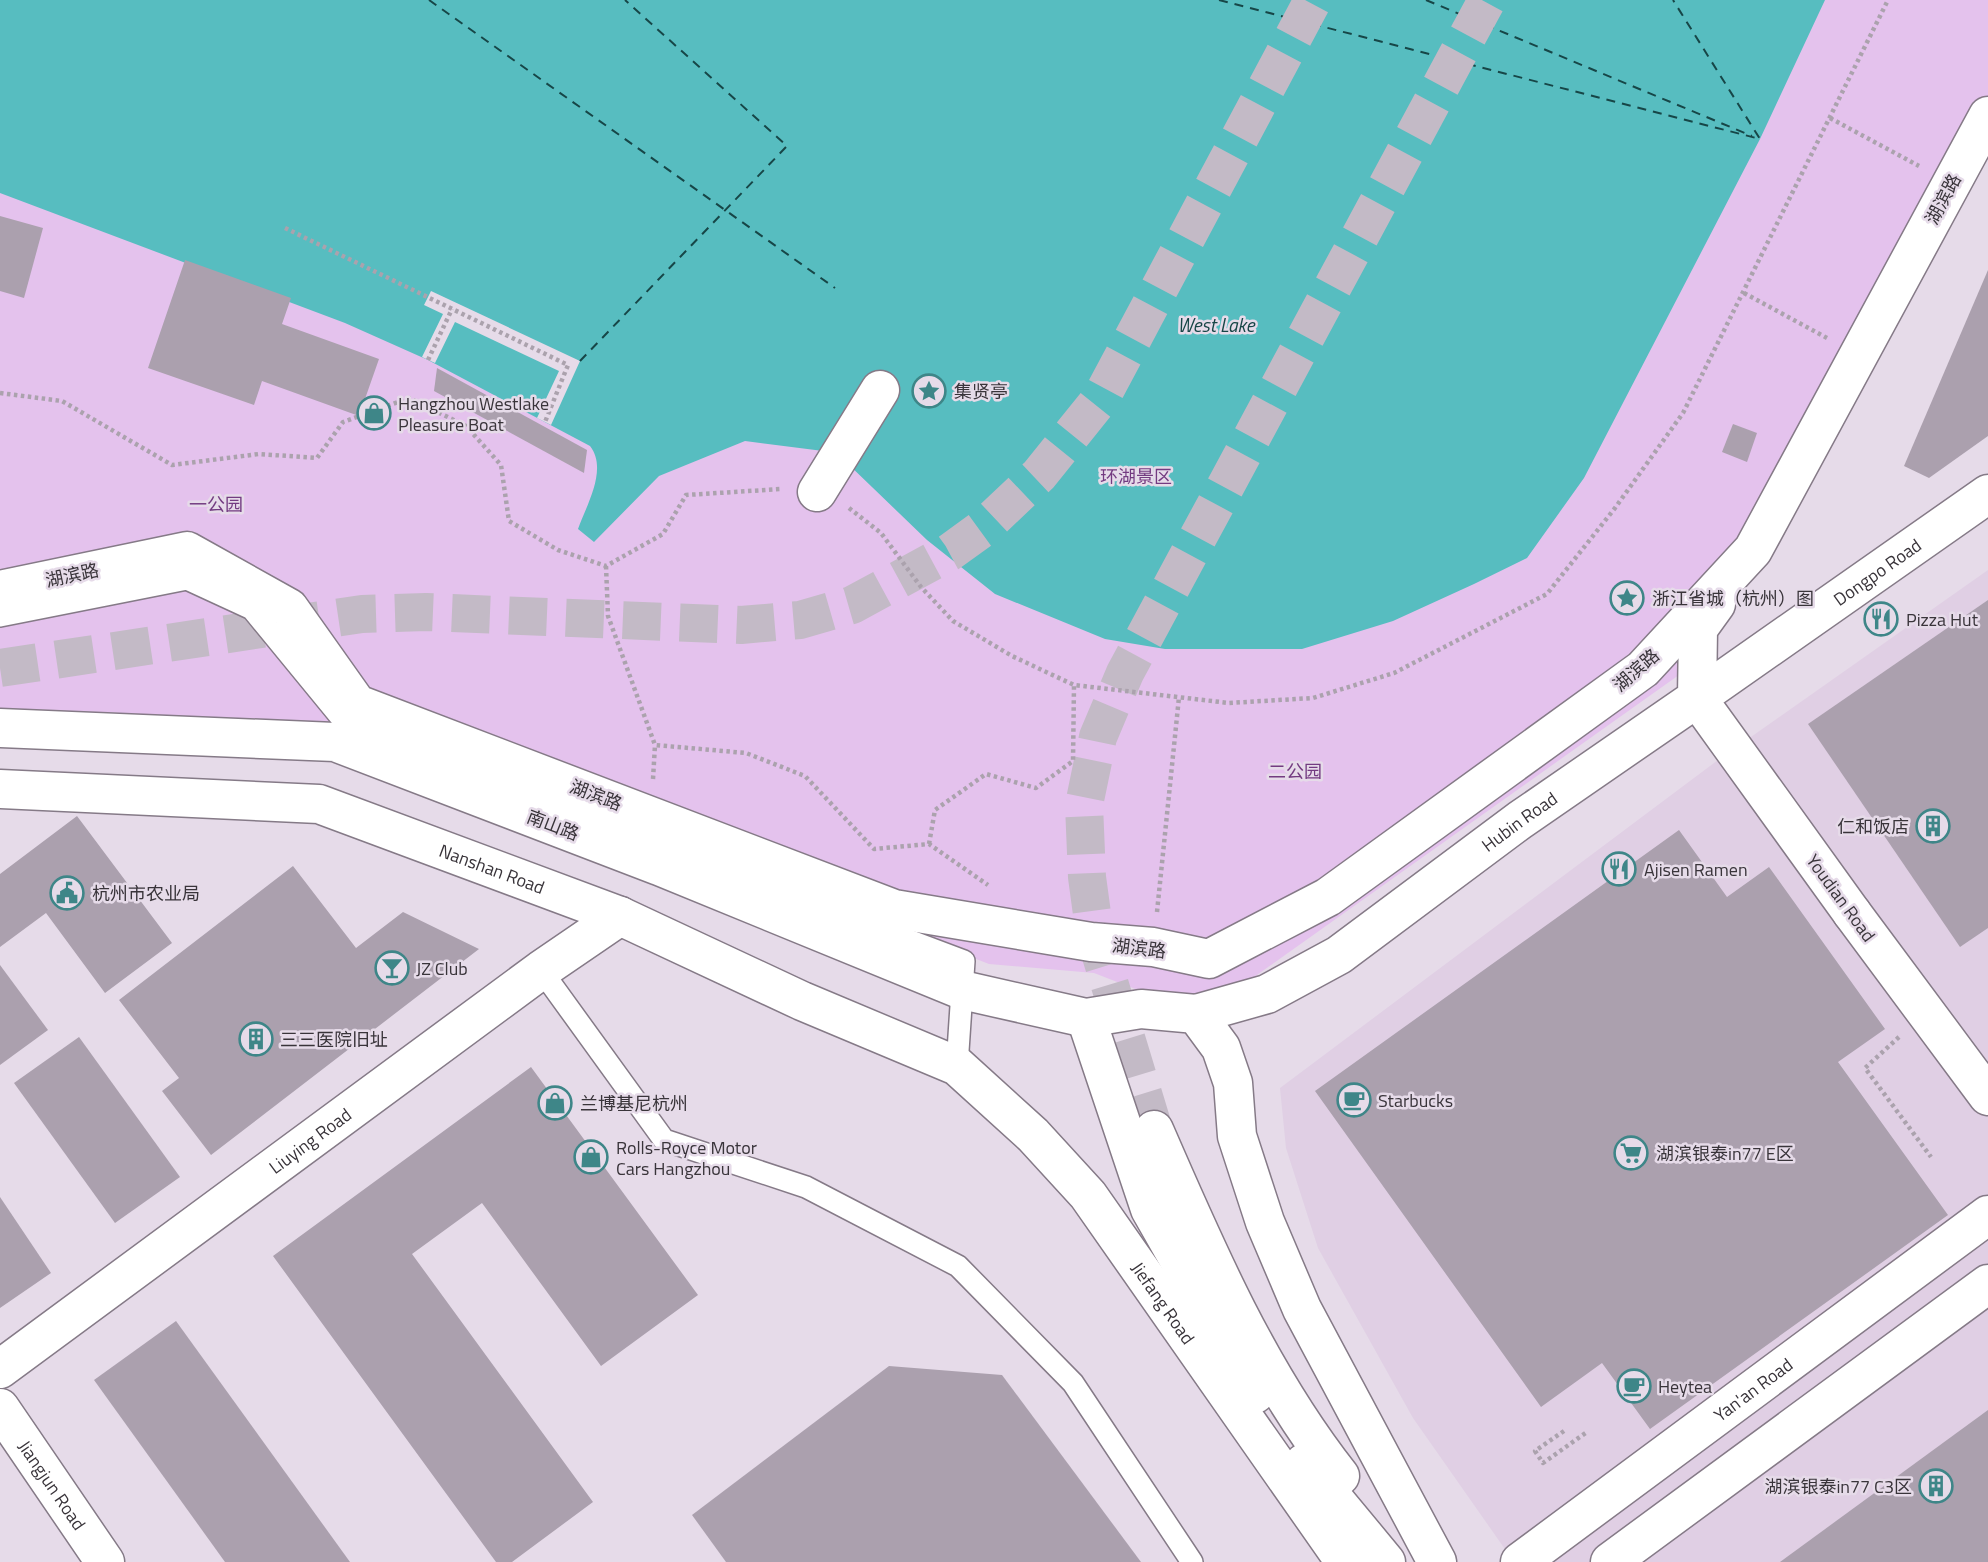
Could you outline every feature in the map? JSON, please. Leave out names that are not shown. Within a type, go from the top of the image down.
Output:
[{"type":"main road","name":"湖滨路","points":[[0,590],[187,551],[289,608],[356,704],[894,909],[1091,942],[1153,947],[1209,959],[1328,897],[1643,669],[1753,550],[1988,116]]},
{"type":"main road","points":[[817,492],[880,390]]},
{"type":"main road","name":"Dongpo Road","points":[[1697,698],[1988,494]]},
{"type":"main road","points":[[1697,698],[1698,629],[1753,550]]},
{"type":"main road","name":"Youdian Road","points":[[1697,698],[1988,1096]]},
{"type":"main road","name":"Hubin Road","points":[[1195,1014],[1267,995],[1339,955],[1520,820],[1697,698]]},
{"type":"main road","name":"南山路","points":[[0,727],[335,742],[659,866],[962,990],[1086,1018]]},
{"type":"main road","name":"Nanshan Road","points":[[0,789],[319,804],[620,916],[802,1002],[957,1066]]},
{"type":"main road","name":"Liuying Road","points":[[0,1369],[541,970],[620,916]]},
{"type":"main road","points":[[1386,1562],[1269,1419],[1150,1209],[1086,1018],[1141,1009],[1195,1014],[1221,1048],[1233,1083],[1237,1136],[1265,1222],[1302,1309],[1437,1562]]},
{"type":"main road","name":"Jiefang Road","points":[[957,1066],[1033,1135],[1088,1195],[1343,1561]]},
{"type":"main road","points":[[1154,1130],[1214,1269],[1307,1434],[1383,1530],[1415,1562]]},
{"type":"main road","name":"Yan'an Road","points":[[1520,1562],[1988,1215]]},
{"type":"main road","points":[[1610,1562],[1988,1284]]},
{"type":"main road","name":"Jiangjun Road","points":[[0,1408],[106,1562]]},
{"type":"lane","points":[[0,617],[187,579],[252,609],[348,726],[459,765],[693,859],[964,961],[957,1066]]},
{"type":"lane","points":[[541,970],[664,1140],[806,1187],[958,1266],[1073,1383],[1192,1562]]},
{"type":"path","points":[[0,393],[62,401],[172,465],[259,454],[317,458],[343,422],[409,398],[466,426],[501,465],[509,521],[558,550],[606,566],[663,534],[686,495],[761,489],[817,492],[857,512],[881,533],[921,587],[953,621],[1012,656],[1074,685],[1229,703],[1313,698],[1394,673],[1547,594],[1615,508],[1683,413],[1888,0]]},
{"type":"path","points":[[1830,118],[1951,184]]},
{"type":"path","points":[[285,228],[568,365],[545,422]]},
{"type":"path","points":[[1744,293],[1836,343]]},
{"type":"path","points":[[428,360],[452,309]]},
{"type":"path","points":[[606,566],[608,616],[655,745],[746,752],[804,776],[874,849],[929,844],[996,891]]},
{"type":"path","points":[[929,844],[936,810],[986,774],[1037,788],[1073,761],[1074,685]]},
{"type":"path","points":[[1153,947],[1179,697]]},
{"type":"path","points":[[1925,1012],[1865,1068],[1931,1157]]},
{"type":"path","points":[[1564,1431],[1535,1451],[1543,1462],[1587,1432]]},
{"type":"shaded area","points":[[1988,570],[1988,1562],[1514,1562],[1413,1418],[1318,1248],[1286,1148],[1280,1088],[1714,763]]},
{"type":"green space","name":"环湖景区","points":[[0,0],[1988,0],[1988,116],[1693,665],[1233,992],[1151,995],[1094,973],[989,964],[672,841],[364,727],[103,712],[0,711]]},
{"type":"water","name":"West Lake","points":[[0,0],[1825,0],[1760,139],[1584,478],[1527,558],[1393,621],[1302,649],[1165,649],[1105,639],[995,594],[927,540],[845,461],[831,452],[745,441],[659,476],[594,542],[578,529],[596,476],[595,455],[590,446],[428,360],[345,323],[0,193]]},
{"type":"pier","points":[[431,291],[580,361],[551,425],[537,418],[559,371],[455,322],[435,363],[422,357],[443,314],[424,305]]},
{"type":"building","points":[[0,216],[43,228],[24,298],[0,291]]},
{"type":"building","points":[[185,260],[291,298],[282,324],[379,359],[359,416],[262,381],[254,405],[148,368]]},
{"type":"building","points":[[1988,270],[1988,436],[1929,478],[1904,466]]},
{"type":"building","points":[[437,368],[587,450],[584,473],[434,391]]},
{"type":"building","points":[[1733,424],[1757,433],[1747,462],[1722,452]]},
{"type":"building","name":"仁和饭店","points":[[1988,600],[1988,928],[1960,947],[1808,724]]},
{"type":"building","name":"杭州市农业局","points":[[77,816],[172,943],[105,993],[46,913],[0,947],[0,874]]},
{"type":"building","name":"湖滨银泰in77 E区","points":[[1679,830],[1727,897],[1769,867],[1885,1029],[1838,1062],[1948,1215],[1650,1429],[1602,1363],[1541,1407],[1315,1091]]},
{"type":"building","name":"三三医院旧址","points":[[293,866],[356,948],[403,912],[479,949],[211,1155],[162,1091],[179,1078],[119,1000]]},
{"type":"building","points":[[0,965],[48,1030],[0,1065]]},
{"type":"building","points":[[79,1037],[180,1177],[115,1223],[14,1083]]},
{"type":"building","points":[[531,1067],[698,1295],[601,1366],[482,1203],[412,1254],[593,1502],[512,1562],[496,1562],[273,1256]]},
{"type":"building","points":[[0,1197],[51,1273],[0,1308]]},
{"type":"building","points":[[176,1321],[350,1562],[225,1562],[94,1380]]},
{"type":"building","points":[[889,1366],[1002,1375],[1141,1562],[726,1562],[692,1515]]},
{"type":"building","name":"湖滨银泰in77 C3区","points":[[1988,1410],[1988,1562],[1780,1562]]},
{"type":"ferry route","points":[[429,0],[835,288]]},
{"type":"ferry route","points":[[580,361],[787,146],[625,0]]},
{"type":"ferry route","points":[[1219,0],[1760,139],[1673,0]]},
{"type":"ferry route","points":[[1426,0],[1752,136]]},
{"type":"tunnel","points":[[0,668],[362,614],[426,612],[741,625],[800,620],[852,605],[950,552],[983,528],[1039,475],[1101,398],[1313,0]]},
{"type":"tunnel","points":[[1154,1130],[1095,936],[1087,877],[1084,805],[1098,737],[1125,673],[1487,0]]},
{"type":"place","name":"集贤亭","points":[[929,391]]},
{"type":"place","name":"Hangzhou Westlake Pleasure Boat","points":[[374,413]]},
{"type":"place","name":"浙江省城（杭州）图","points":[[1627,598]]},
{"type":"place","name":"Pizza Hut","points":[[1881,619]]},
{"type":"place","name":"仁和饭店","points":[[1933,826]]},
{"type":"place","name":"Ajisen Ramen","points":[[1619,869]]},
{"type":"place","name":"杭州市农业局","points":[[67,893]]},
{"type":"place","name":"JZ Club","points":[[392,968]]},
{"type":"place","name":"三三医院旧址","points":[[256,1039]]},
{"type":"place","name":"Starbucks","points":[[1354,1100]]},
{"type":"place","name":"兰博基尼杭州","points":[[555,1103]]},
{"type":"place","name":"湖滨银泰in77 E区","points":[[1631,1153]]},
{"type":"place","name":"Rolls-Royce Motor Cars Hangzhou","points":[[591,1157]]},
{"type":"place","name":"Heytea","points":[[1634,1386]]},
{"type":"place","name":"湖滨银泰in77 C3区","points":[[1936,1486]]},
{"type":"park label","name":"一公园","points":[[216,504]]},
{"type":"park label","name":"二公园","points":[[1295,771]]}]
